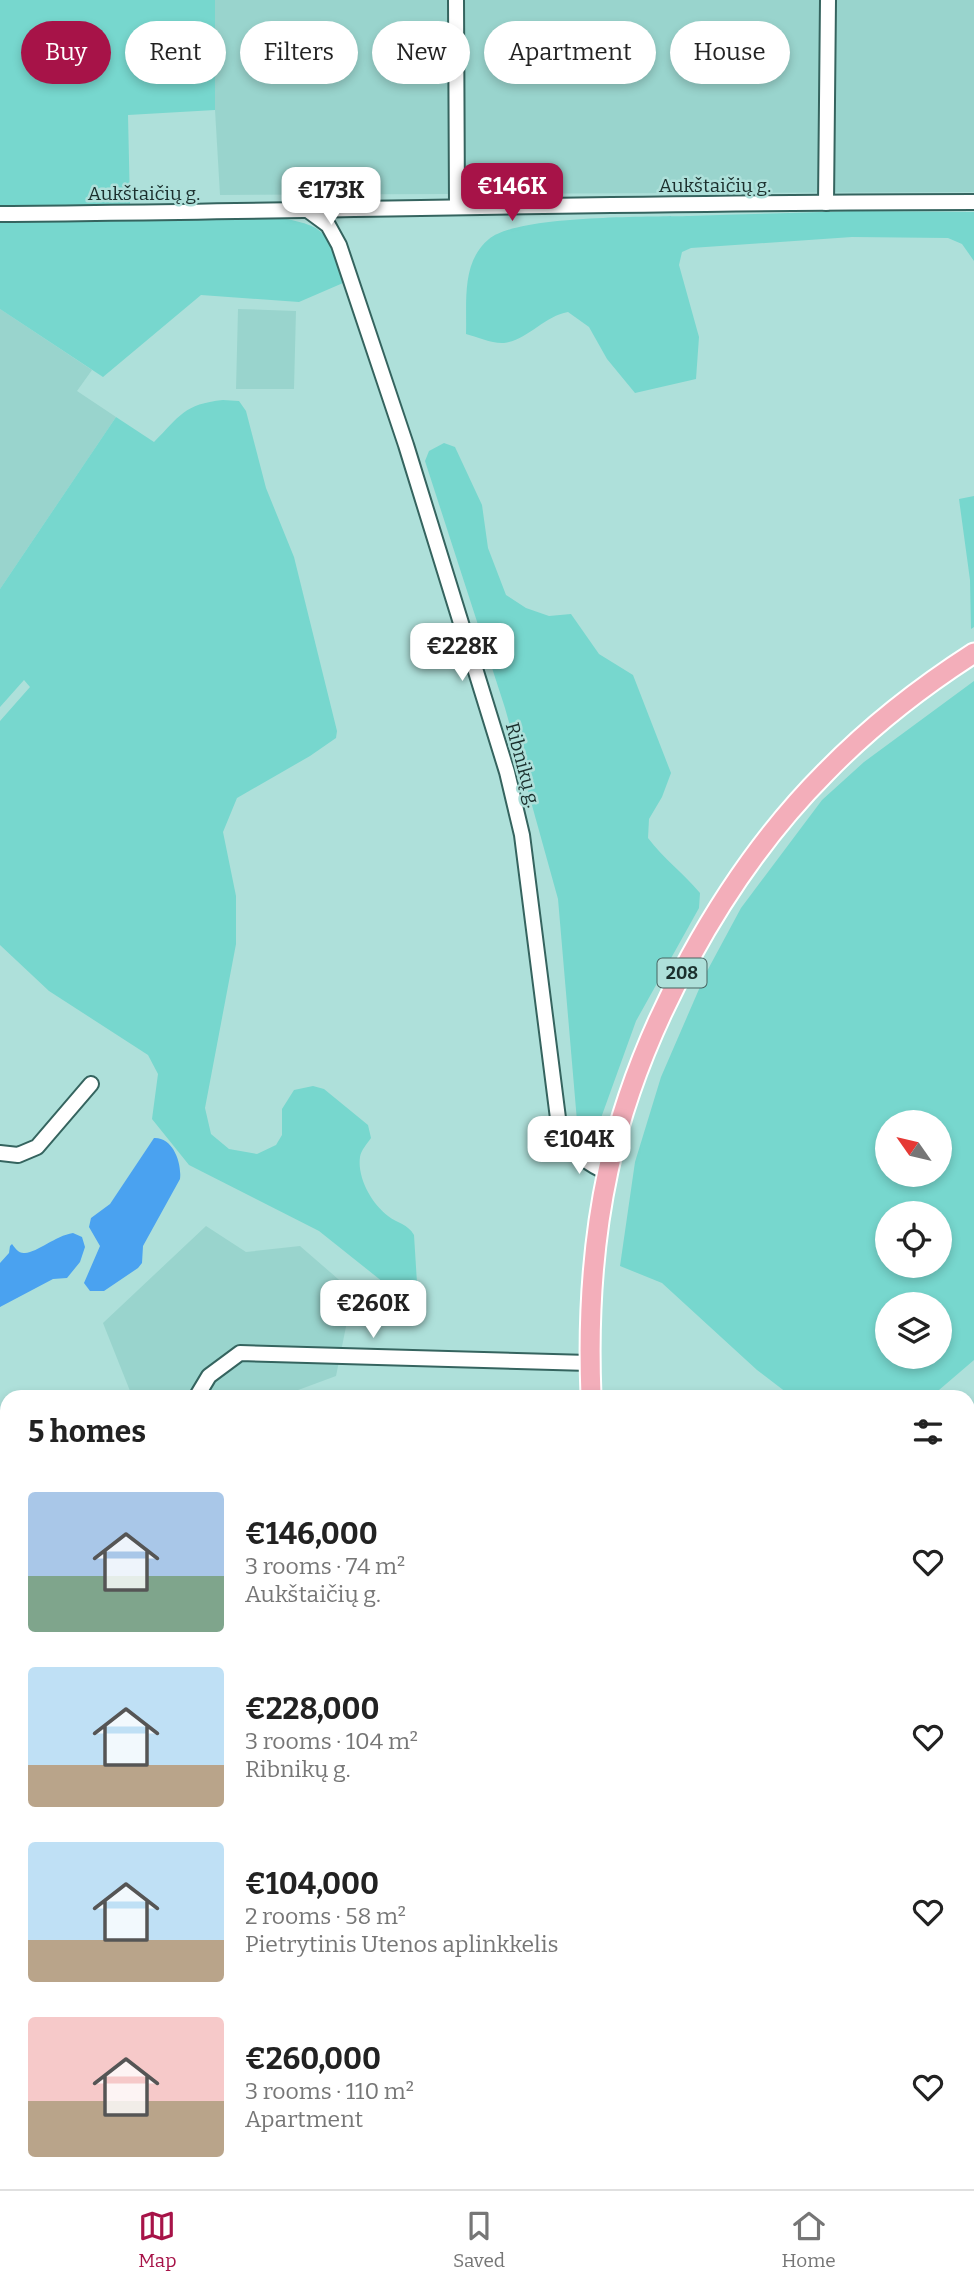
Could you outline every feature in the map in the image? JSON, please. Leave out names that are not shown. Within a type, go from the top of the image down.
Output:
[{"type":"highway","name":"208","points":[[591,1390],[589,1363],[593,1264],[610,1163],[642,1063],[675,987],[719,910],[757,853],[797,803],[879,723],[974,653]]},
{"type":"street","points":[[456,0],[457,206]]},
{"type":"street","points":[[827,203],[828,0]]},
{"type":"street","name":"Aukštaičių g.","points":[[0,214],[309,211],[457,206],[974,202]]},
{"type":"street","name":"Ribnikų g.","points":[[309,211],[328,225],[339,245],[410,457],[507,772],[522,835],[560,1134],[596,1168],[610,1163]]},
{"type":"street","points":[[0,1153],[18,1155],[37,1147],[91,1084]]},
{"type":"street","points":[[201,1390],[209,1376],[240,1353],[589,1363]]},
{"type":"shaded area","points":[[0,0],[215,0],[215,21],[125,21],[125,84],[215,84],[215,110],[128,115],[130,206],[0,207]]},
{"type":"shaded area","points":[[215,0],[974,0],[974,192],[220,195],[215,84],[226,84],[226,21],[215,21]]},
{"type":"shaded area","points":[[851,211],[974,212],[974,261],[962,244],[948,238],[852,237],[691,248],[682,252],[679,265],[699,337],[696,379],[635,393],[607,359],[589,327],[568,312],[551,318],[513,341],[504,343],[466,334],[467,283],[474,259],[489,239],[504,231],[554,221],[616,217]]},
{"type":"shaded area","points":[[267,215],[313,226],[321,232],[332,250],[343,283],[299,302],[201,295],[103,377],[0,309],[0,220]]},
{"type":"shaded area","points":[[0,309],[92,370],[77,391],[116,417],[0,589]]},
{"type":"shaded area","points":[[238,309],[296,311],[294,389],[236,389]]},
{"type":"shaded area","points":[[223,400],[239,401],[246,411],[266,488],[294,557],[337,731],[336,738],[310,756],[237,798],[223,832],[236,896],[236,944],[205,1108],[211,1134],[229,1149],[257,1154],[276,1145],[282,1135],[282,1109],[294,1090],[313,1086],[324,1089],[368,1125],[371,1138],[363,1149],[360,1165],[363,1182],[376,1205],[388,1216],[409,1228],[414,1235],[418,1299],[383,1282],[319,1231],[189,1165],[152,1119],[158,1074],[148,1055],[49,991],[0,945],[0,721],[30,687],[24,680],[0,707],[0,589],[116,417],[154,442],[177,418],[191,408]]},
{"type":"shaded area","points":[[444,443],[455,447],[482,505],[488,548],[506,595],[526,608],[549,616],[571,614],[599,654],[633,675],[671,773],[662,797],[649,819],[648,838],[700,893],[699,908],[636,1021],[597,1129],[584,1131],[577,1121],[558,899],[505,708],[425,461],[429,451]]},
{"type":"shaded area","points":[[974,496],[974,627],[971,629],[970,580],[959,499]]},
{"type":"shaded area","points":[[974,681],[974,1360],[939,1390],[783,1390],[757,1370],[662,1283],[620,1266],[635,1162],[661,1077],[706,973],[741,908],[822,800],[864,762]]},
{"type":"shaded area","points":[[154,1138],[166,1142],[175,1152],[180,1179],[143,1246],[142,1263],[138,1268],[104,1291],[90,1291],[84,1283],[100,1246],[89,1227],[91,1218],[110,1204]]},
{"type":"shaded area","points":[[206,1226],[246,1252],[300,1246],[353,1292],[336,1376],[298,1390],[130,1390],[103,1323]]},
{"type":"shaded area","points":[[73,1233],[82,1237],[85,1247],[80,1262],[67,1278],[53,1279],[0,1307],[0,1263],[9,1253],[10,1246],[12,1244],[21,1253],[30,1252]]}]
